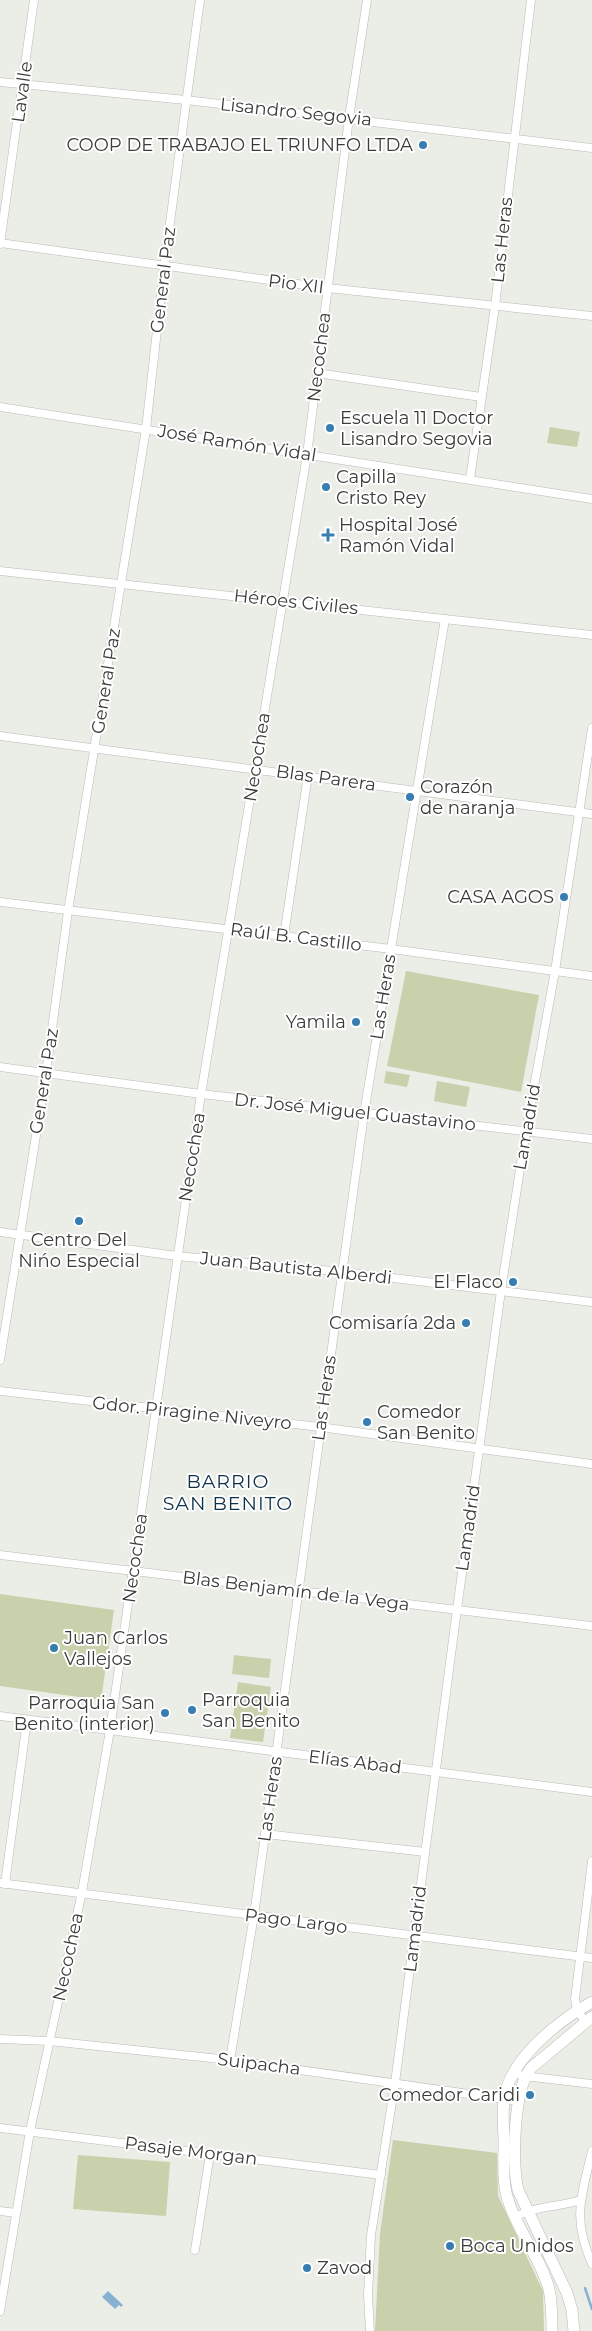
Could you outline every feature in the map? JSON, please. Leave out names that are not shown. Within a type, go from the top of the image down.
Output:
[{"type":"main road","points":[[552,2331],[549,2291],[545,2276],[514,2218],[508,2202],[504,2179],[504,2100],[532,2048],[577,2010],[592,2002]]},
{"type":"main road","points":[[518,2075],[588,2019]]},
{"type":"main road","points":[[518,2075],[515,2177],[527,2211],[568,2293],[574,2331]]},
{"type":"street","name":"Lavalle","points":[[0,244],[24,83],[34,0]]},
{"type":"street","name":"General Paz","points":[[0,1360],[46,1073],[68,911],[146,429],[164,267],[200,0]]},
{"type":"street","name":"Necochea","points":[[0,2312],[30,2131],[82,1892],[110,1730],[201,1094],[282,600],[308,455],[349,118],[367,0]]},
{"type":"street","name":"Las Heras","points":[[470,479],[495,306],[513,138],[531,0]]},
{"type":"street","name":"Lisandro Segovia","points":[[0,82],[349,118],[592,148]]},
{"type":"street","name":"Pio XII","points":[[0,244],[327,288],[592,316]]},
{"type":"street","points":[[317,373],[482,397]]},
{"type":"street","name":"José Ramón Vidal","points":[[0,406],[592,499]]},
{"type":"street","name":"Héroes Civiles","points":[[0,571],[282,600],[592,636]]},
{"type":"street","name":"Las Heras","points":[[230,2060],[254,1915],[364,1114],[445,619]]},
{"type":"street","name":"Lamadrid","points":[[370,2331],[368,2295],[371,2235],[394,2083],[501,1291],[580,813],[592,728]]},
{"type":"street","name":"Blas Parera","points":[[0,736],[255,768],[592,814]]},
{"type":"street","points":[[284,936],[308,775]]},
{"type":"street","name":"Raúl B. Castillo","points":[[0,902],[391,949],[592,976]]},
{"type":"street","name":"Dr. José Miguel Guastavino","points":[[0,1067],[364,1114],[592,1139]]},
{"type":"street","name":"Juan Bautista Alberdi","points":[[0,1232],[177,1256],[343,1272],[592,1302]]},
{"type":"street","name":"Gdor. Piragine Niveyro","points":[[0,1391],[320,1427],[592,1464]]},
{"type":"street","name":"Blas Benjamín de la Vega","points":[[0,1555],[592,1626]]},
{"type":"street","name":"Elías Abad","points":[[0,1716],[592,1792]]},
{"type":"street","points":[[2,1883],[27,1720]]},
{"type":"street","points":[[265,1834],[425,1852]]},
{"type":"street","points":[[588,2019],[577,2010],[575,1999],[592,1861]]},
{"type":"street","name":"Pago Largo","points":[[2,1883],[592,1958]]},
{"type":"street","name":"Suipacha","points":[[0,2039],[230,2060],[518,2101]]},
{"type":"street","points":[[518,2075],[592,2084]]},
{"type":"street","name":"Pasaje Morgan","points":[[0,2128],[381,2175]]},
{"type":"street","points":[[592,2151],[579,2216],[580,2229],[592,2264]]},
{"type":"street","points":[[195,2250],[210,2154]]},
{"type":"street","points":[[514,2218],[527,2211],[581,2200]]},
{"type":"street","points":[[0,2211],[16,2213]]},
{"type":"green space","points":[[550,427],[580,432],[577,447],[547,443]]},
{"type":"green space","points":[[406,971],[539,995],[521,1092],[387,1066]]},
{"type":"green space","points":[[386,1071],[410,1075],[407,1087],[384,1083]]},
{"type":"green space","points":[[437,1081],[470,1087],[466,1107],[434,1101]]},
{"type":"green space","name":"Juan Carlos Vallejos","points":[[0,1594],[114,1610],[101,1700],[0,1686]]},
{"type":"green space","points":[[234,1655],[271,1659],[269,1678],[232,1674]]},
{"type":"green space","points":[[238,1682],[271,1687],[263,1742],[230,1738]]},
{"type":"green space","name":"Boca Unidos","points":[[393,2140],[497,2153],[498,2196],[543,2291],[544,2331],[375,2331],[380,2234]]},
{"type":"green space","points":[[78,2155],[170,2162],[166,2216],[73,2209]]},
{"type":"water","points":[[108,2291],[123,2305],[121,2307],[119,2305],[115,2309],[102,2297]]},
{"type":"waterway","points":[[585,2288],[592,2309]]},
{"type":"place","name":"COOP DE TRABAJO EL TRIUNFO LTDA","points":[[423,145]]},
{"type":"place","name":"Escuela 11 Doctor Lisandro Segovia","points":[[330,428]]},
{"type":"place","name":"Capilla Cristo Rey","points":[[326,487]]},
{"type":"place","name":"Hospital José Ramón Vidal","points":[[328,535]]},
{"type":"place","name":"Corazón de naranja","points":[[410,797]]},
{"type":"place","name":"CASA AGOS","points":[[564,897]]},
{"type":"place","name":"Yamila","points":[[356,1022]]},
{"type":"place","name":"Centro Del Nińo Especial","points":[[79,1221]]},
{"type":"place","name":"El Flaco","points":[[513,1282]]},
{"type":"place","name":"Comisaría 2da","points":[[466,1323]]},
{"type":"place","name":"Comedor San Benito","points":[[367,1422]]},
{"type":"place","name":"Juan Carlos Vallejos","points":[[54,1648]]},
{"type":"place","name":"Parroquia San Benito","points":[[192,1710]]},
{"type":"place","name":"Parroquia San Benito (interior)","points":[[165,1713]]},
{"type":"place","name":"Comedor Caridi","points":[[530,2095]]},
{"type":"place","name":"Boca Unidos","points":[[450,2246]]},
{"type":"place","name":"Zavod","points":[[307,2268]]},
{"type":"district","name":"BARRIO SAN BENITO","points":[[228,1492]]}]
